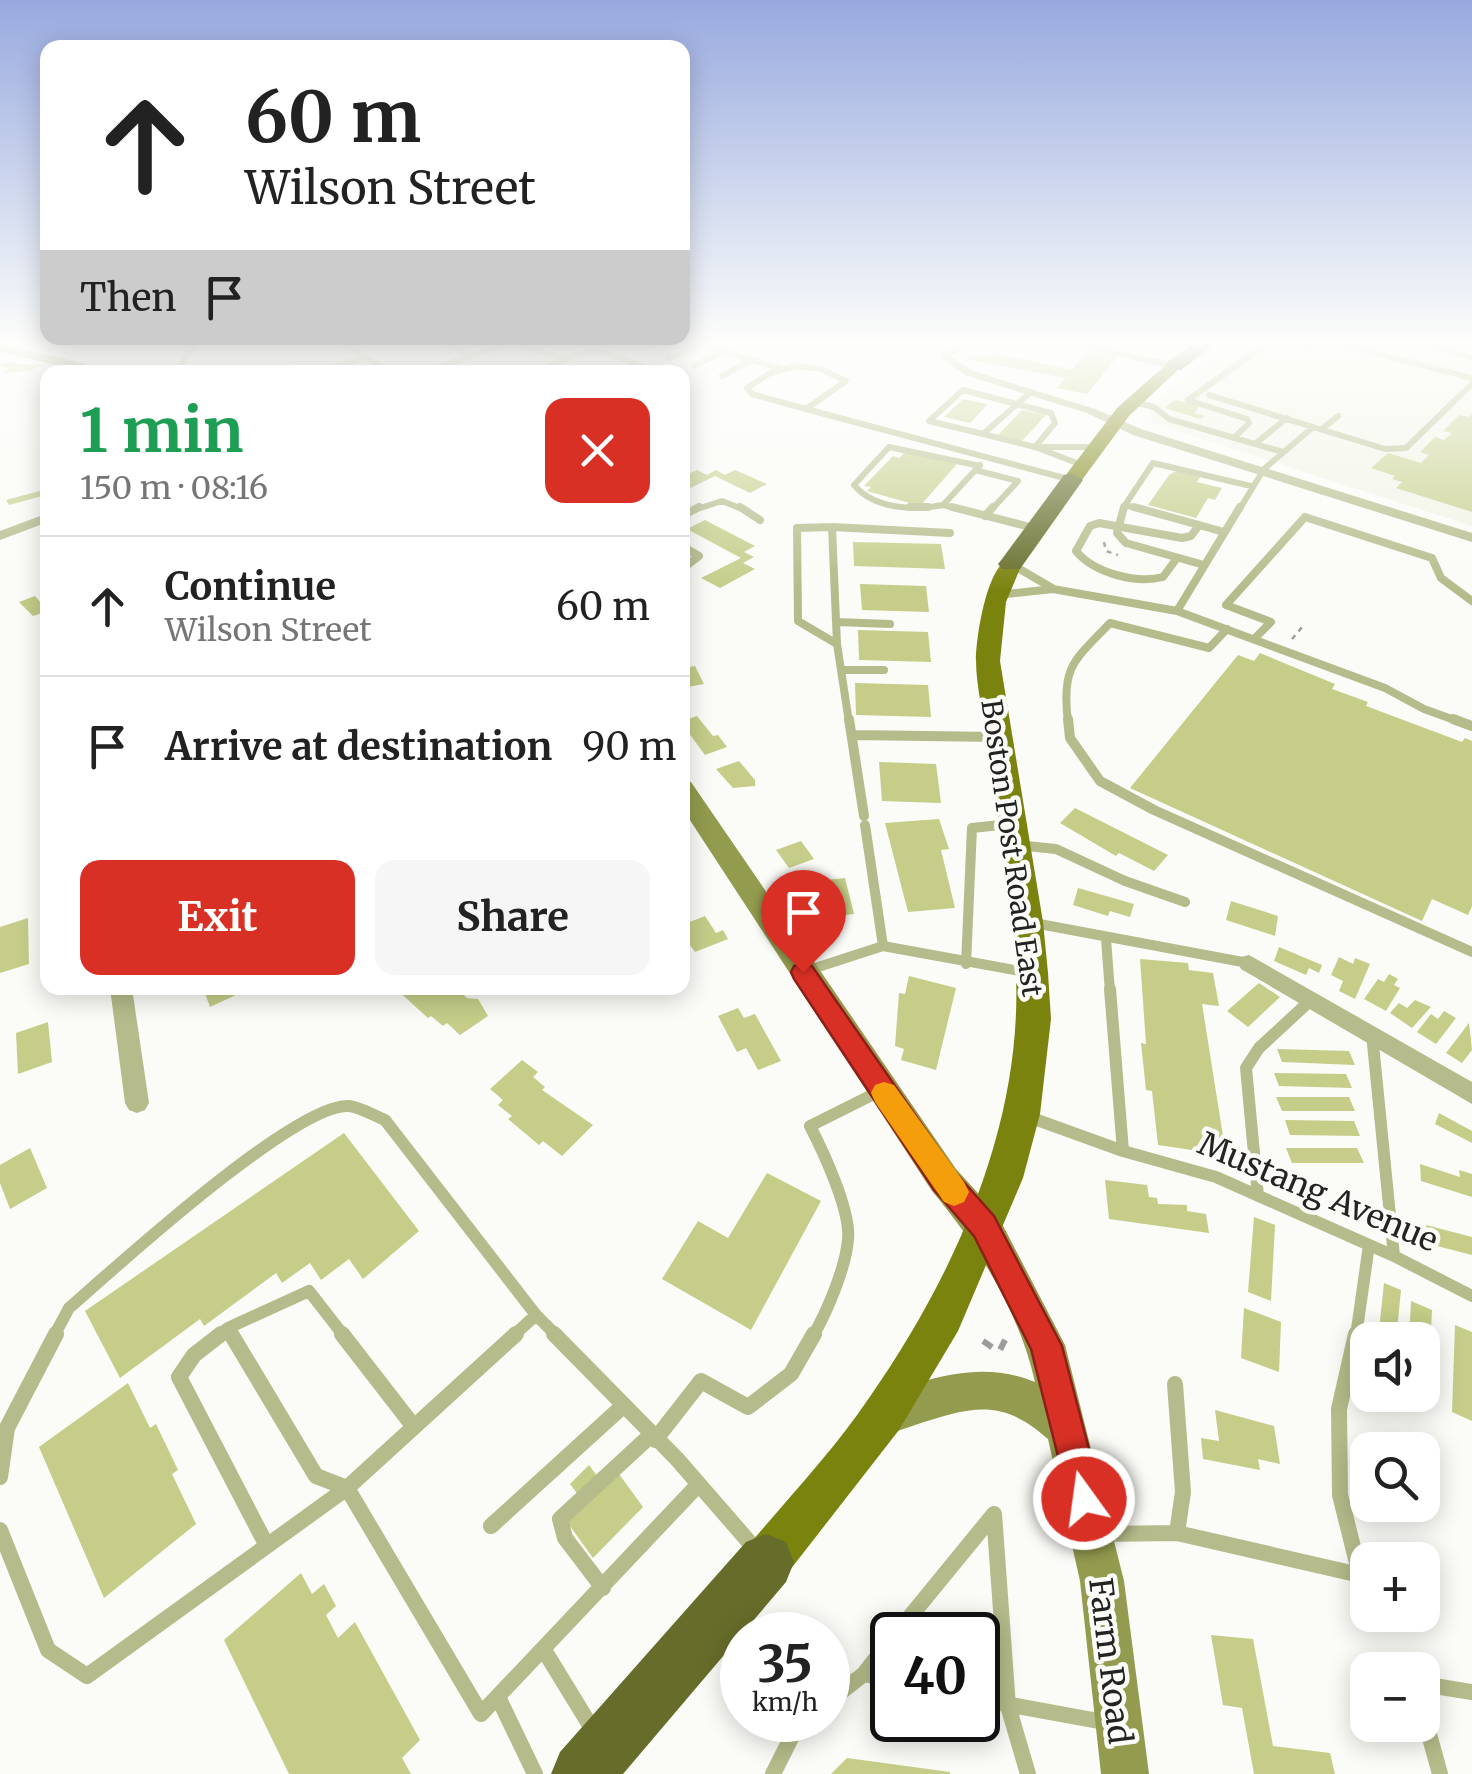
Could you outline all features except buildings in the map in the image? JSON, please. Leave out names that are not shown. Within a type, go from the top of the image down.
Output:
[{"type":"highway","name":"Boston Post Road East","points":[[1010,564],[1077,473]]},
{"type":"highway","name":"Boston Post Road East","points":[[609,1750],[766,1562]]},
{"type":"main road","name":"Boston Post Road East","points":[[1077,473],[1111,425]]},
{"type":"main road","name":"Boston Post Road East","points":[[766,1562],[884,1415],[943,1316],[1004,1178],[1022,1114],[1034,1019],[1032,973],[1028,922],[990,686],[988,640],[1010,564]]},
{"type":"street","points":[[1124,425],[1238,466],[1264,469],[1472,538]]},
{"type":"street","points":[[0,536],[40,520]]},
{"type":"street","name":"Farm Road","points":[[690,800],[944,1180],[984,1226],[1046,1346],[1102,1581],[1125,1774]]},
{"type":"street","points":[[1249,963],[1472,1094]]},
{"type":"street","points":[[122,995],[138,1103]]},
{"type":"street","points":[[884,1415],[985,1385],[1018,1392],[1047,1410],[1068,1430]]},
{"type":"lane","points":[[862,425],[988,458],[1077,473]]},
{"type":"lane","points":[[944,425],[1035,447],[1096,447]]},
{"type":"lane","points":[[983,434],[994,425]]},
{"type":"lane","points":[[1035,447],[1054,425]]},
{"type":"lane","points":[[1184,425],[1282,452]]},
{"type":"lane","points":[[1235,436],[1248,425]]},
{"type":"lane","points":[[1256,443],[1279,425]]},
{"type":"lane","points":[[1307,425],[1385,449],[1406,448],[1429,425]]},
{"type":"lane","points":[[1177,611],[1264,469],[1323,425]]},
{"type":"lane","points":[[985,516],[1018,480],[898,446],[889,448],[854,485],[866,497],[915,510],[942,505],[985,516],[1034,528]]},
{"type":"lane","points":[[1035,447],[1077,473]]},
{"type":"lane","points":[[942,505],[988,458]]},
{"type":"lane","points":[[1204,565],[1126,543],[1117,533],[1125,505],[1152,463],[1252,486]]},
{"type":"lane","points":[[690,512],[713,500],[732,500],[760,520]]},
{"type":"lane","points":[[1125,505],[1224,532]]},
{"type":"lane","points":[[1254,640],[1271,622],[1226,605],[1305,517],[1432,558],[1432,568],[1472,601]]},
{"type":"lane","points":[[1177,558],[1167,574],[1149,580],[1087,564],[1076,551],[1090,526],[1119,524],[1182,538],[1191,536],[1198,525]]},
{"type":"lane","points":[[832,527],[836,644],[884,946]]},
{"type":"lane","points":[[836,644],[798,621],[797,528],[950,533]]},
{"type":"lane","points":[[1010,564],[1053,589]]},
{"type":"lane","points":[[998,595],[1053,589],[1177,611],[1385,688],[1424,709],[1472,726]]},
{"type":"lane","points":[[836,622],[890,624]]},
{"type":"lane","points":[[1226,629],[1209,648],[1110,623],[1069,668],[1065,698],[1070,738],[1100,781],[1154,810],[1472,952]]},
{"type":"lane","points":[[841,670],[884,670]]},
{"type":"lane","points":[[853,735],[998,738]]},
{"type":"lane","points":[[966,964],[972,828],[1014,834],[1185,902]]},
{"type":"lane","points":[[1028,922],[1249,963]]},
{"type":"lane","points":[[1106,938],[1123,1151]]},
{"type":"lane","points":[[803,972],[884,946],[1032,973]]},
{"type":"lane","points":[[1258,1196],[1246,1068],[1253,1052],[1298,1018],[1312,999]]},
{"type":"lane","points":[[1372,1033],[1394,1256]]},
{"type":"lane","points":[[603,1588],[564,1538],[560,1519],[653,1438],[700,1381],[748,1408],[791,1374],[824,1315],[849,1237],[829,1161],[810,1126],[882,1090]]},
{"type":"lane","points":[[0,1477],[7,1428],[69,1308],[150,1236],[257,1152],[329,1110],[350,1106],[385,1120],[536,1315],[766,1562]]},
{"type":"lane","name":"Mustang Avenue","points":[[1022,1114],[1123,1151],[1216,1177],[1394,1256],[1472,1296]]},
{"type":"lane","points":[[1093,1534],[1178,1534],[1360,1575],[1340,1494],[1339,1409],[1364,1305],[1369,1245]]},
{"type":"lane","points":[[267,1546],[178,1376],[194,1355],[228,1328],[309,1290],[414,1427]]},
{"type":"lane","points":[[0,1530],[48,1650],[86,1676],[347,1488],[536,1315]]},
{"type":"lane","points":[[228,1328],[316,1476],[347,1488],[481,1714],[698,1485]]},
{"type":"lane","points":[[1175,1384],[1182,1492],[1178,1534]]},
{"type":"lane","points":[[492,1526],[622,1406]]},
{"type":"lane","points":[[914,1612],[994,1514],[1008,1706],[1028,1774]]},
{"type":"lane","points":[[544,1650],[609,1750]]},
{"type":"lane","points":[[850,1685],[870,1667]]},
{"type":"lane","points":[[864,1674],[870,1675]]},
{"type":"lane","points":[[1440,1687],[1472,1692]]},
{"type":"lane","points":[[498,1697],[535,1774]]},
{"type":"lane","points":[[1000,1704],[1117,1724]]},
{"type":"lane","points":[[773,1774],[790,1742]]},
{"type":"lane","points":[[1431,1742],[1440,1774]]},
{"type":"path","points":[[1289,642],[1303,626]]},
{"type":"path","points":[[983,1341],[998,1352],[1006,1338]]},
{"type":"shaded area","points":[[1158,425],[1472,425],[1472,526]]},
{"type":"slow traffic","points":[[884,1093],[954,1192]]},
{"type":"route","points":[[803,972],[944,1180],[984,1226],[1046,1346],[1084,1499]]}]
